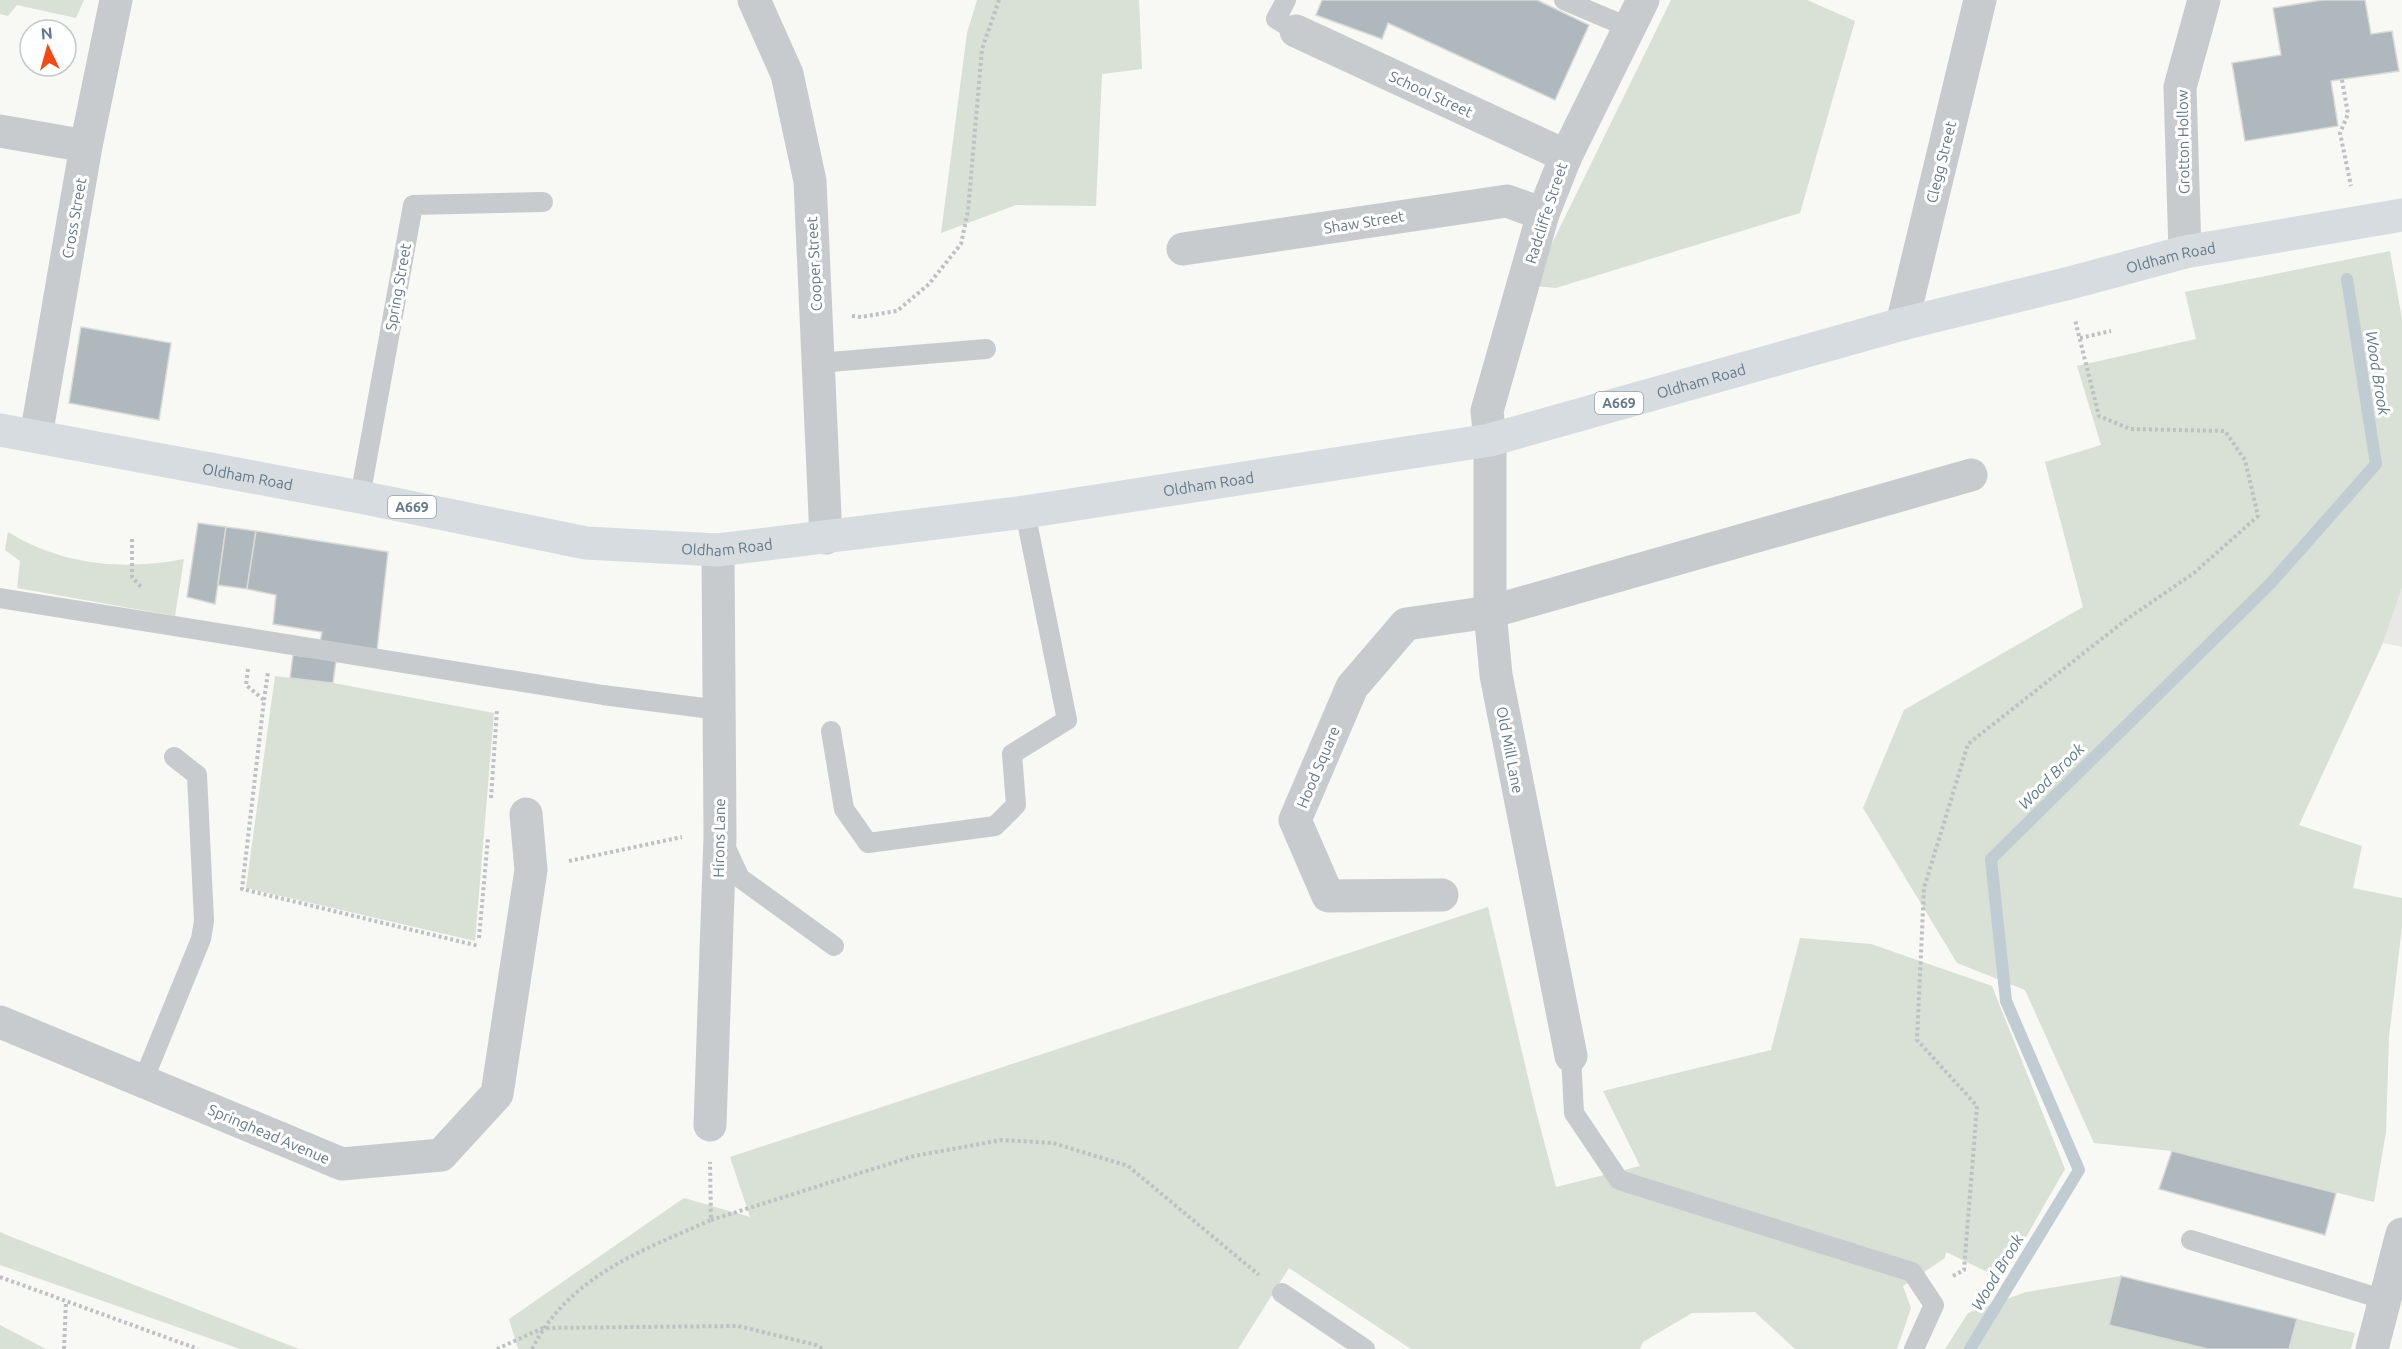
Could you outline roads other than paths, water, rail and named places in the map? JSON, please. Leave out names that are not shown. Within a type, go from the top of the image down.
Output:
[{"type":"main road","name":"Oldham Road","points":[[0,430],[360,497],[586,543],[718,550],[1025,512],[1490,440],[1902,324],[2185,252],[2402,215]]},
{"type":"street","name":"Cross Street","points":[[36,436],[86,146],[116,0]]},
{"type":"street","name":"Cooper Street","points":[[754,0],[787,74],[810,181],[826,538]]},
{"type":"street","name":"Clegg Street","points":[[1902,324],[1980,0]]},
{"type":"street","name":"Grotton Hollow","points":[[2185,252],[2180,87],[2204,0]]},
{"type":"street","name":"Radcliffe Street","points":[[1490,440],[1487,411],[1543,214],[1566,156],[1637,14]]},
{"type":"street","name":"School Street","points":[[1296,31],[1566,156]]},
{"type":"street","points":[[0,131],[86,146]]},
{"type":"street","name":"Shaw Street","points":[[1183,249],[1507,201],[1543,214]]},
{"type":"street","name":"Old Mill Lane","points":[[1490,440],[1490,612],[1496,675],[1571,1056]]},
{"type":"street","points":[[1490,612],[1971,475]]},
{"type":"street","name":"Hirons Lane","points":[[710,1125],[720,833],[718,550]]},
{"type":"street","name":"Hood Square","points":[[1442,895],[1328,896],[1295,820],[1352,687],[1406,624],[1490,612]]},
{"type":"street","name":"Springhead Avenue","points":[[0,1022],[342,1164],[441,1155],[497,1094],[531,870],[526,814]]},
{"type":"street","points":[[2372,1349],[2402,1234]]},
{"type":"lane","points":[[1286,0],[1276,19],[1296,31]]},
{"type":"lane","points":[[1564,0],[1637,14]]},
{"type":"lane","name":"Spring Street","points":[[360,497],[412,205],[543,202]]},
{"type":"lane","points":[[818,363],[986,349]]},
{"type":"lane","points":[[831,731],[844,809],[868,843],[995,826],[1016,805],[1012,754],[1067,720],[1025,512]]},
{"type":"lane","points":[[0,598],[603,695],[719,710]]},
{"type":"lane","points":[[143,1081],[201,939],[204,921],[197,775],[174,757]]},
{"type":"lane","points":[[720,833],[740,878],[834,945]]},
{"type":"lane","points":[[1571,1056],[1574,1113],[1618,1180],[1912,1272],[1935,1305],[1914,1349]]},
{"type":"lane","points":[[2191,1240],[2385,1300]]},
{"type":"lane","points":[[1282,1293],[1365,1349]]},
{"type":"waterway","name":"Wood Brook","points":[[1970,1349],[2079,1170],[2006,1001],[1991,859],[2270,584],[2376,464],[2347,279]]}]
